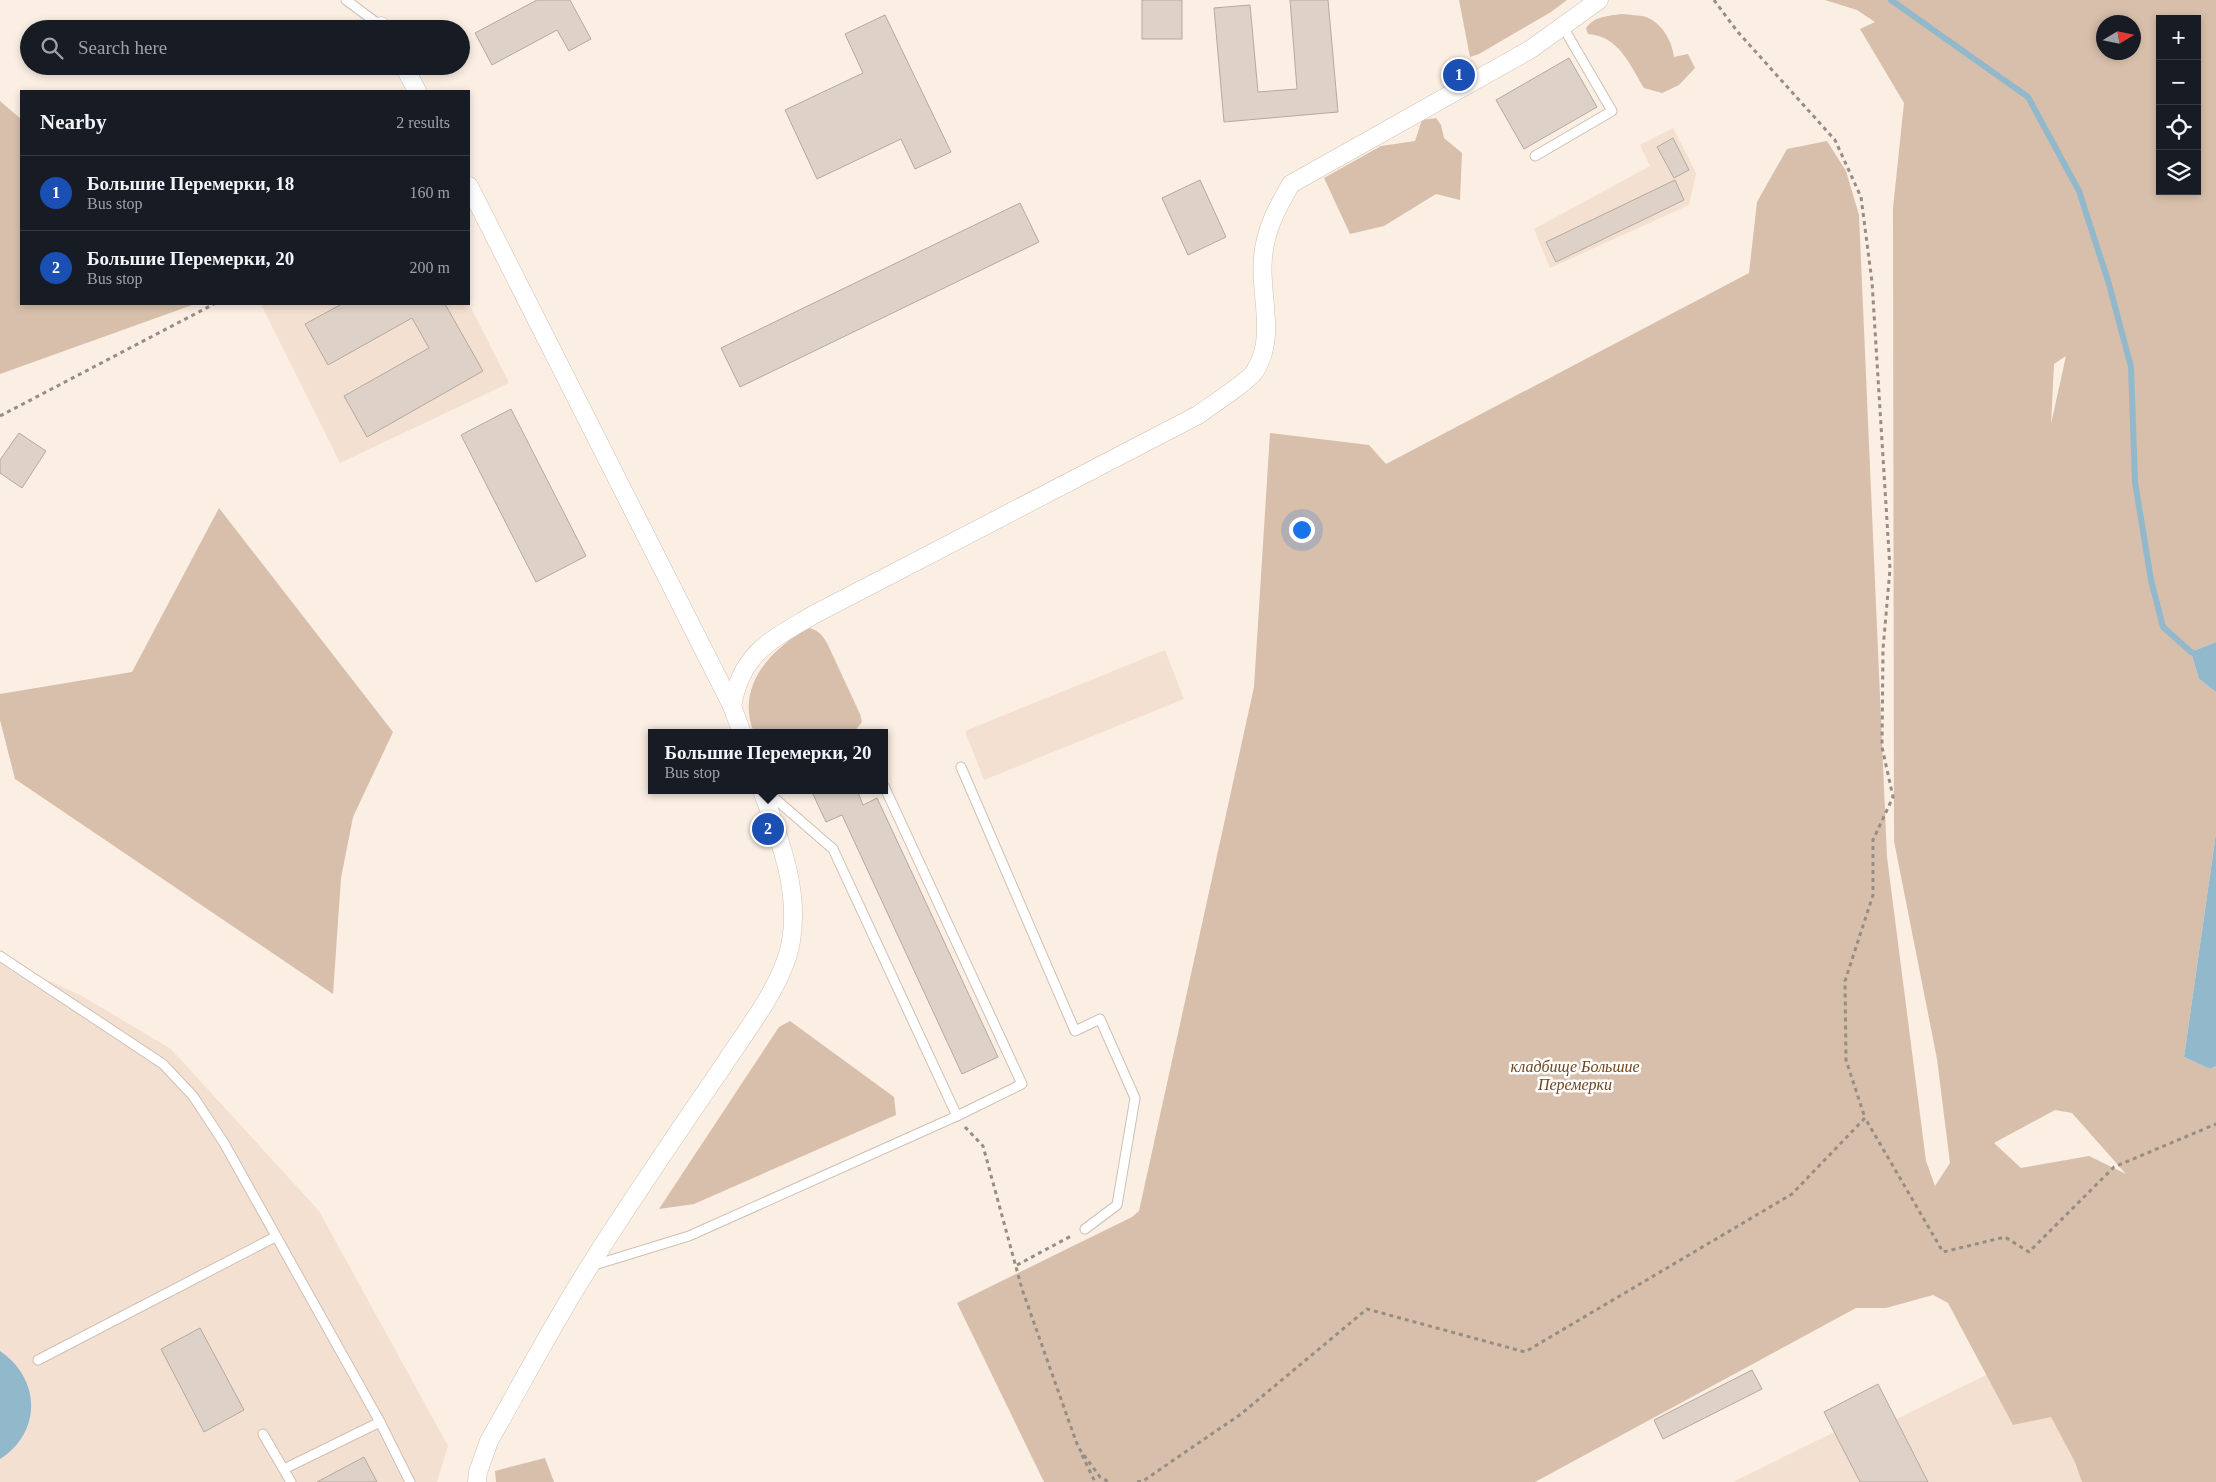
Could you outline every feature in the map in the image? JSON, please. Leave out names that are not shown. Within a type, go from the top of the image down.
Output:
[{"type":"street","points":[[732,706],[735,690],[742,672],[751,658],[765,644],[813,614],[1198,415],[1255,372],[1264,350],[1267,324],[1262,259],[1273,215],[1291,184],[1531,49],[1598,0]]},
{"type":"street","points":[[409,75],[417,90]]},
{"type":"street","points":[[470,188],[732,706],[741,729]]},
{"type":"street","points":[[477,1482],[478,1472],[488,1441],[589,1267],[722,1066],[757,1018],[787,959],[793,925],[791,883],[787,862],[765,794]]},
{"type":"lane","points":[[346,0],[373,20]]},
{"type":"lane","points":[[1534,156],[1612,112],[1563,26]]},
{"type":"lane","points":[[961,767],[1075,1032],[1100,1019],[1135,1098],[1118,1205],[1085,1229]]},
{"type":"lane","points":[[769,794],[833,849],[957,1116]]},
{"type":"lane","points":[[589,1267],[689,1236],[957,1116],[1022,1084],[888,794]]},
{"type":"lane","points":[[0,956],[163,1064],[192,1096],[224,1143],[380,1422],[410,1482]]},
{"type":"lane","points":[[38,1360],[275,1237]]},
{"type":"lane","points":[[284,1469],[380,1422]]},
{"type":"lane","points":[[263,1434],[292,1482]]},
{"type":"path","points":[[1714,0],[1737,31],[1835,140],[1860,197],[1872,282],[1890,569],[1884,649],[1882,746],[1893,797],[1873,840],[1873,895],[1844,981],[1846,1060],[1865,1119],[1943,1252],[2005,1237],[2029,1252],[2114,1167],[2216,1124]]},
{"type":"path","points":[[0,416],[212,305]]},
{"type":"path","points":[[1136,1482],[1143,1481],[1241,1414],[1367,1309],[1525,1352],[1792,1194],[1865,1119]]},
{"type":"path","points":[[968,1130],[983,1146],[1022,1289],[1078,1447],[1095,1482]]},
{"type":"path","points":[[1017,1265],[1085,1229]]},
{"type":"path","points":[[1078,1447],[1100,1477],[1109,1482]]},
{"type":"shaded area","points":[[1673,128],[1696,173],[1689,205],[1550,268],[1534,229],[1650,166],[1640,145]]},
{"type":"shaded area","points":[[261,305],[470,305],[509,383],[340,463]]},
{"type":"shaded area","points":[[1165,650],[1184,699],[984,780],[965,731]]},
{"type":"shaded area","points":[[0,958],[82,996],[171,1049],[319,1211],[448,1446],[437,1482],[0,1482]]},
{"type":"shaded area","points":[[2037,1350],[2102,1482],[1733,1482],[1867,1416],[1878,1428]]},
{"type":"green space","points":[[1459,0],[1567,0],[1551,12],[1479,54],[1470,57]]},
{"type":"green space","name":"кладбище Большие Перемерки","points":[[1825,0],[2216,0],[2216,642],[2191,652],[2199,679],[2216,692],[2216,833],[2184,1057],[2210,1069],[2216,1066],[2216,1482],[2082,1482],[2075,1462],[2051,1417],[2013,1425],[1948,1303],[1933,1295],[1886,1308],[1856,1308],[1535,1482],[1044,1482],[957,1303],[1132,1217],[1139,1211],[1254,687],[1270,433],[1369,445],[1386,464],[1749,273],[1757,202],[1787,149],[1827,141],[1846,171],[1859,215],[1887,857],[1926,1161],[1935,1186],[1950,1163],[1937,1059],[1894,841],[1893,208],[1904,103],[1860,29],[1875,22],[1857,10]],"holes":[[[2066,356],[2051,424],[2054,364]],[[2055,1110],[2072,1113],[2126,1174],[2089,1156],[2021,1168],[1994,1143]]]},
{"type":"green space","points":[[1622,14],[1643,16],[1652,20],[1665,33],[1674,57],[1688,54],[1695,68],[1679,85],[1662,93],[1644,88],[1628,61],[1616,46],[1599,36],[1588,34],[1586,28],[1593,21],[1602,17]]},
{"type":"green space","points":[[0,101],[20,118],[20,305],[192,305],[0,374]]},
{"type":"green space","points":[[1436,118],[1441,125],[1444,138],[1462,153],[1460,200],[1436,194],[1384,226],[1350,234],[1324,178],[1381,146],[1415,141],[1422,120]]},
{"type":"green space","points":[[219,508],[393,732],[353,817],[341,878],[333,994],[15,779],[0,720],[0,694],[132,672]]},
{"type":"green space","points":[[809,628],[820,634],[828,645],[860,714],[862,722],[856,729],[753,729],[749,716],[749,700],[753,685],[769,658]]},
{"type":"green space","points":[[790,1021],[894,1097],[896,1115],[694,1204],[659,1209],[779,1027]]},
{"type":"green space","points":[[545,1458],[554,1482],[496,1482],[495,1471]]},
{"type":"water","points":[[2216,642],[2216,692],[2199,679],[2191,652]]},
{"type":"water","points":[[2216,833],[2216,1066],[2210,1069],[2184,1057]]},
{"type":"water","points":[[0,1351],[23,1376],[29,1390],[31,1405],[29,1420],[23,1435],[14,1448],[0,1459]]},
{"type":"building","points":[[537,0],[570,0],[591,39],[569,51],[557,30],[492,65],[475,33]]},
{"type":"building","points":[[1142,0],[1182,0],[1182,39],[1142,39]]},
{"type":"building","points":[[1290,0],[1328,0],[1338,112],[1224,122],[1214,8],[1250,5],[1258,92],[1297,89]]},
{"type":"building","points":[[885,15],[951,152],[915,169],[901,139],[817,179],[785,110],[863,73],[845,34]]},
{"type":"building","points":[[1569,58],[1597,107],[1524,149],[1496,100]]},
{"type":"building","points":[[1673,138],[1689,170],[1674,178],[1657,147]]},
{"type":"building","points":[[1200,180],[1226,237],[1188,255],[1162,198]]},
{"type":"building","points":[[1675,180],[1684,200],[1556,262],[1546,242]]},
{"type":"building","points":[[1020,203],[1039,242],[740,387],[721,348]]},
{"type":"building","points":[[340,305],[446,305],[483,371],[367,437],[344,396],[429,348],[412,318],[328,365],[305,324]]},
{"type":"building","points":[[511,409],[586,556],[536,582],[461,435]]},
{"type":"building","points":[[19,433],[46,451],[22,488],[0,473],[0,460]]},
{"type":"building","points":[[813,794],[859,794],[863,805],[877,798],[998,1057],[962,1074],[842,815],[826,822]]},
{"type":"building","points":[[200,1328],[244,1410],[204,1432],[161,1349]]},
{"type":"building","points":[[1752,1370],[1762,1389],[1663,1439],[1654,1420]]},
{"type":"building","points":[[1878,1384],[1928,1482],[1860,1482],[1824,1412]]},
{"type":"building","points":[[364,1457],[377,1482],[317,1482]]},
{"type":"waterway","points":[[1891,0],[2028,97],[2079,191],[2109,284],[2131,367],[2135,482],[2151,580],[2163,627],[2191,652],[2198,655]]},
{"type":"place","name":"Большие Перемерки, 18","points":[[1459,75]]},
{"type":"place","name":"Большие Перемерки, 20","points":[[768,829]]}]
